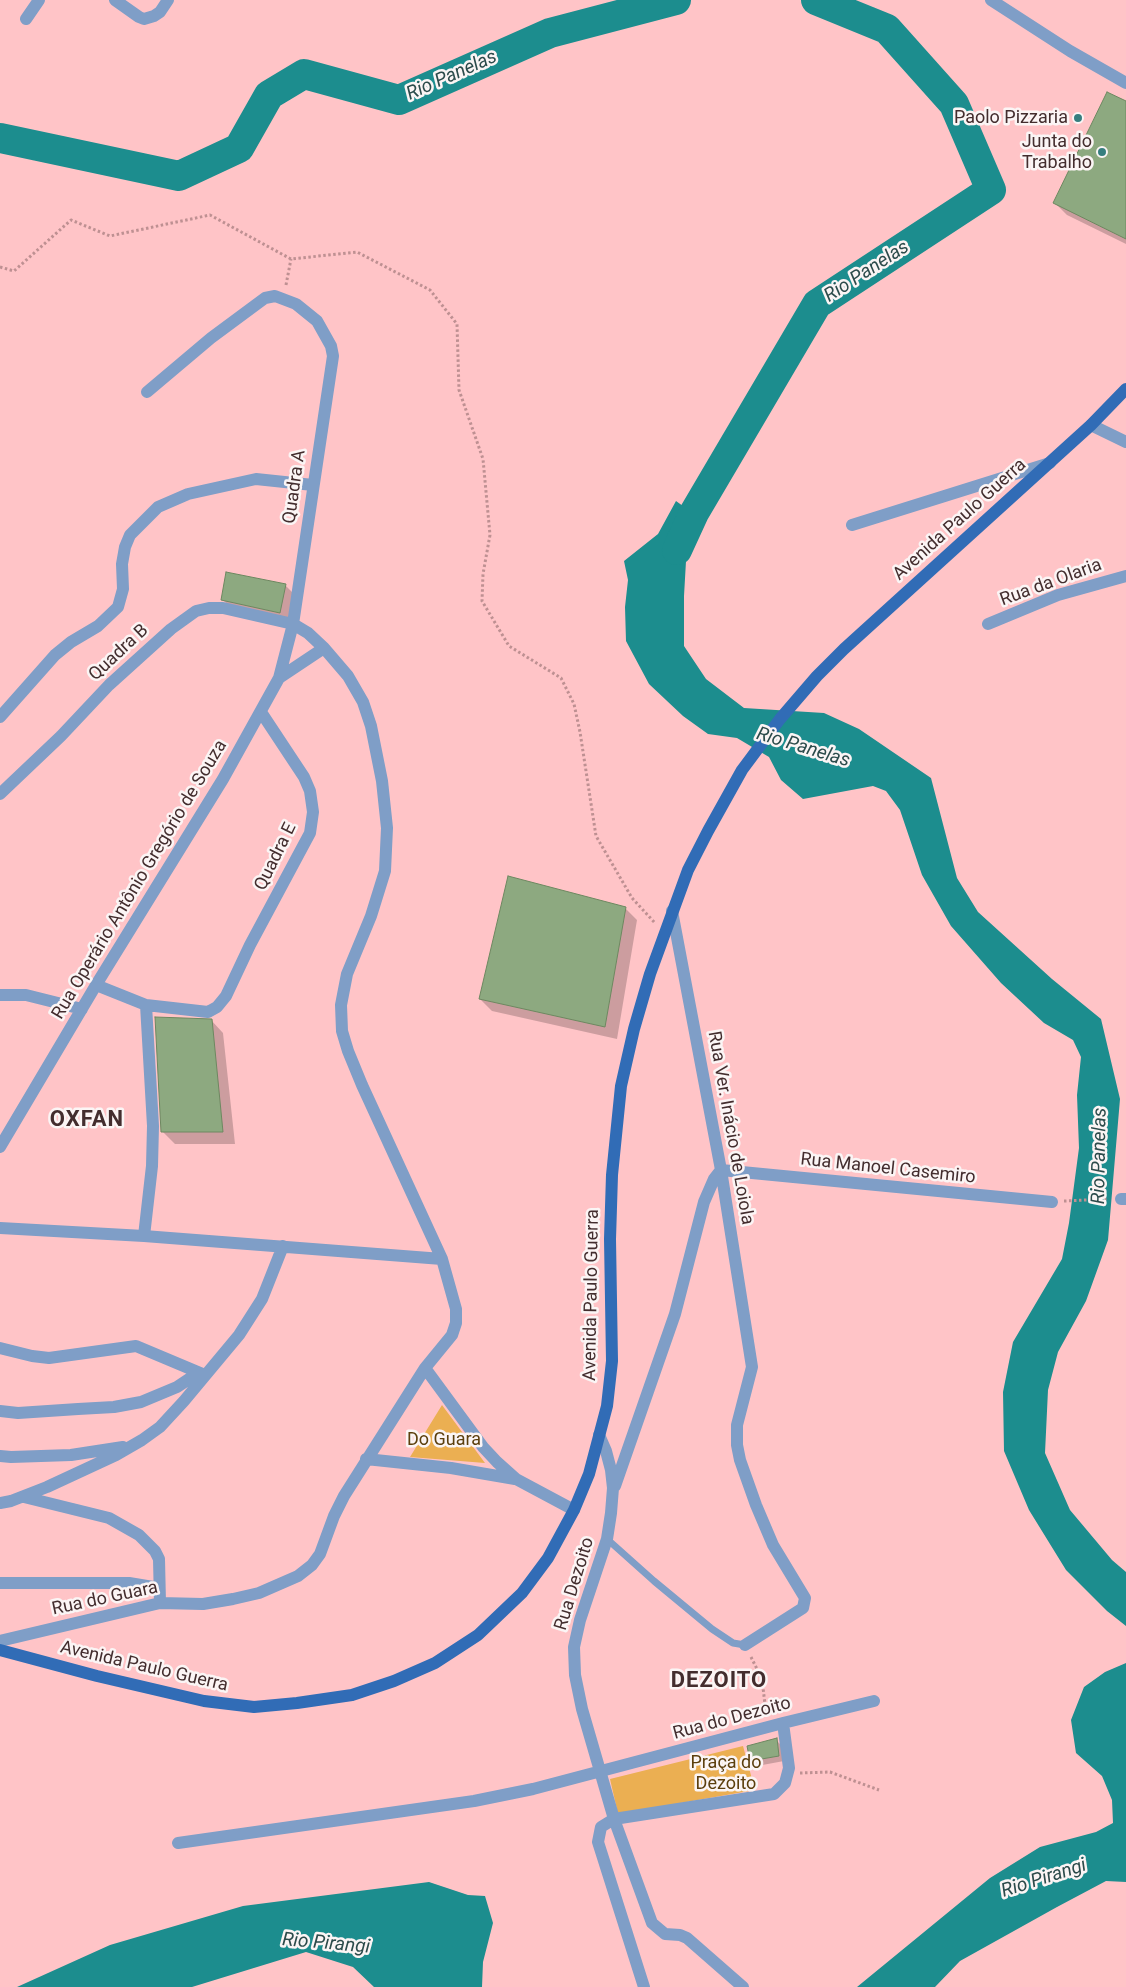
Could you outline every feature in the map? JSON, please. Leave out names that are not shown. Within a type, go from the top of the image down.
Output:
[{"type":"main road","name":"Avenida Paulo Guerra","points":[[0,1650],[97,1676],[204,1701],[254,1707],[297,1703],[352,1695],[394,1681],[435,1663],[478,1635],[522,1593],[548,1558],[574,1510],[589,1474],[607,1406],[612,1360],[611,1193],[621,1086],[634,1029],[650,974],[688,870],[724,800],[742,770],[780,719],[817,676],[844,649],[1091,425],[1126,389]]},
{"type":"street","points":[[26,19],[39,0]]},
{"type":"street","points":[[115,0],[139,17],[149,18],[160,12],[168,0]]},
{"type":"street","points":[[991,0],[1070,51],[1126,83]]},
{"type":"street","points":[[146,392],[250,308],[265,298],[275,296],[283,298]]},
{"type":"street","name":"Quadra A","points":[[283,298],[296,304],[317,321],[327,337],[333,356],[293,624]]},
{"type":"street","points":[[1091,425],[1126,442]]},
{"type":"street","points":[[852,525],[1050,463]]},
{"type":"street","points":[[0,718],[54,655],[98,626],[118,607],[123,589],[122,564],[125,547],[130,535],[158,507],[188,494],[256,479],[313,485]]},
{"type":"street","name":"Rua da Olaria","points":[[988,624],[1058,595],[1126,576]]},
{"type":"street","name":"Quadra B","points":[[0,794],[61,736],[109,685],[171,629],[196,611],[209,608],[223,608],[293,624]]},
{"type":"street","name":"Rua do Guara","points":[[0,1641],[160,1603],[203,1604],[233,1599],[259,1593],[298,1576],[312,1565],[320,1554],[334,1516],[344,1496],[425,1368],[452,1335],[456,1323],[456,1309],[442,1259],[362,1085],[342,1031],[341,1005],[346,974],[370,916],[385,871],[387,828],[382,781],[371,726],[363,702],[348,676],[324,648],[308,633],[293,624]]},
{"type":"street","name":"Rua Operário Antônio Gregório de Souza","points":[[0,1147],[261,712],[279,678],[293,624]]},
{"type":"street","points":[[279,678],[324,648]]},
{"type":"street","name":"Quadra E","points":[[146,1005],[208,1012],[217,1007],[226,996],[250,945],[310,833],[313,812],[310,791],[304,777],[261,712]]},
{"type":"street","name":"Rua Ver. Inácio de Loiola","points":[[672,911],[721,1170],[752,1367],[736,1436],[740,1460],[773,1545],[806,1598],[803,1608],[745,1645]]},
{"type":"street","points":[[96,985],[146,1005],[153,1126],[152,1166],[144,1236]]},
{"type":"street","points":[[0,995],[26,995],[82,1009]]},
{"type":"street","points":[[613,1492],[675,1314],[704,1202],[714,1179],[721,1170]]},
{"type":"street","name":"Rua Manoel Casemiro","points":[[721,1170],[1052,1202]]},
{"type":"street","points":[[0,1228],[144,1236],[442,1259]]},
{"type":"street","points":[[0,1504],[24,1497],[73,1476],[131,1446],[160,1427],[184,1401],[202,1374],[240,1335],[262,1299],[283,1246]]},
{"type":"street","points":[[0,1348],[49,1358],[136,1346],[202,1374]]},
{"type":"street","points":[[425,1368],[483,1446],[516,1479],[574,1510]]},
{"type":"street","points":[[0,1411],[18,1413],[114,1406],[141,1402],[202,1374]]},
{"type":"street","name":"Rua Dezoito","points":[[599,1435],[611,1470],[613,1492],[607,1539],[580,1620],[574,1647],[575,1675],[582,1709],[614,1819],[652,1923],[665,1934],[687,1938],[742,1987]]},
{"type":"street","points":[[0,1456],[71,1455],[131,1446]]},
{"type":"street","points":[[366,1460],[451,1468],[516,1479]]},
{"type":"street","points":[[24,1497],[109,1518],[139,1535],[156,1551],[159,1559],[160,1603]]},
{"type":"street","points":[[0,1583],[129,1583],[159,1588]]},
{"type":"street","name":"Rua do Dezoito","points":[[178,1843],[474,1800],[533,1789],[783,1723],[874,1702]]},
{"type":"street","points":[[644,1987],[598,1842],[601,1827],[614,1819],[774,1794],[785,1783],[789,1768],[783,1723]]},
{"type":"lane","points":[[607,1539],[654,1582],[712,1629],[733,1643],[745,1645]]},
{"type":"path","points":[[0,267],[14,271],[71,220],[110,236],[210,215],[291,259],[357,252],[430,290],[457,324],[460,390],[483,459],[490,535],[483,574],[482,601],[509,646],[562,678],[574,704],[596,836],[632,898],[645,914],[665,931]]},
{"type":"path","points":[[283,298],[291,259]]},
{"type":"path","points":[[1052,1202],[1123,1199]]},
{"type":"path","points":[[745,1645],[762,1679],[768,1727]]},
{"type":"path","points":[[787,1773],[830,1772],[879,1790]]},
{"type":"green space","name":"Do Guara","points":[[442,1405],[485,1463],[410,1457]]},
{"type":"green space","name":"Praça do Dezoito","points":[[743,1746],[755,1790],[618,1814],[610,1779]]},
{"type":"water","points":[[676,501],[705,522],[686,561],[684,646],[706,679],[744,708],[824,713],[859,729],[931,778],[957,878],[978,912],[1052,979],[1101,1019],[1120,1099],[1108,1240],[1086,1301],[1058,1352],[1048,1390],[1045,1453],[1070,1510],[1112,1560],[1126,1572],[1126,1626],[1107,1611],[1066,1570],[1029,1510],[1004,1451],[1003,1392],[1013,1342],[1062,1259],[1079,1148],[1077,1095],[1081,1057],[1073,1040],[1044,1023],[1001,983],[951,926],[922,875],[900,810],[886,791],[873,786],[803,799],[781,780],[769,757],[737,738],[708,734],[683,716],[649,684],[626,641],[625,607],[628,580],[624,561],[658,534]]},
{"type":"water","name":"Rio Pirangi","points":[[1126,1663],[1126,1882],[1106,1881],[1057,1907],[960,1961],[935,1987],[857,1987],[990,1878],[1040,1847],[1096,1832],[1113,1823],[1112,1800],[1102,1776],[1076,1753],[1071,1720],[1084,1687],[1105,1672]]},
{"type":"water","name":"Rio Pirangi","points":[[429,1882],[468,1895],[485,1896],[493,1923],[483,1962],[482,1987],[374,1987],[353,1967],[306,1952],[192,1987],[17,1987],[110,1945],[243,1906]]},
{"type":"building","name":"Junta do Trabalho","points":[[1107,92],[1126,101],[1126,239],[1053,203]]},
{"type":"building","points":[[226,572],[286,584],[280,613],[221,600]]},
{"type":"building","points":[[508,876],[626,907],[605,1027],[479,999]]},
{"type":"building","points":[[155,1017],[212,1019],[223,1132],[161,1132]]},
{"type":"building","points":[[777,1738],[779,1756],[750,1761],[747,1746]]},
{"type":"waterway","name":"Rio Panelas","points":[[0,138],[179,176],[239,148],[269,95],[304,74],[399,100],[550,33],[676,0]]},
{"type":"waterway","name":"Rio Panelas","points":[[677,550],[694,513],[817,304],[991,190],[954,104],[887,29],[816,0]]},
{"type":"place","name":"Paolo Pizzaria","points":[[1078,118]]},
{"type":"place","name":"Junta do Trabalho","points":[[1102,152]]},
{"type":"district","name":"OXFAN","points":[[87,1120]]},
{"type":"district","name":"DEZOITO","points":[[719,1681]]}]
